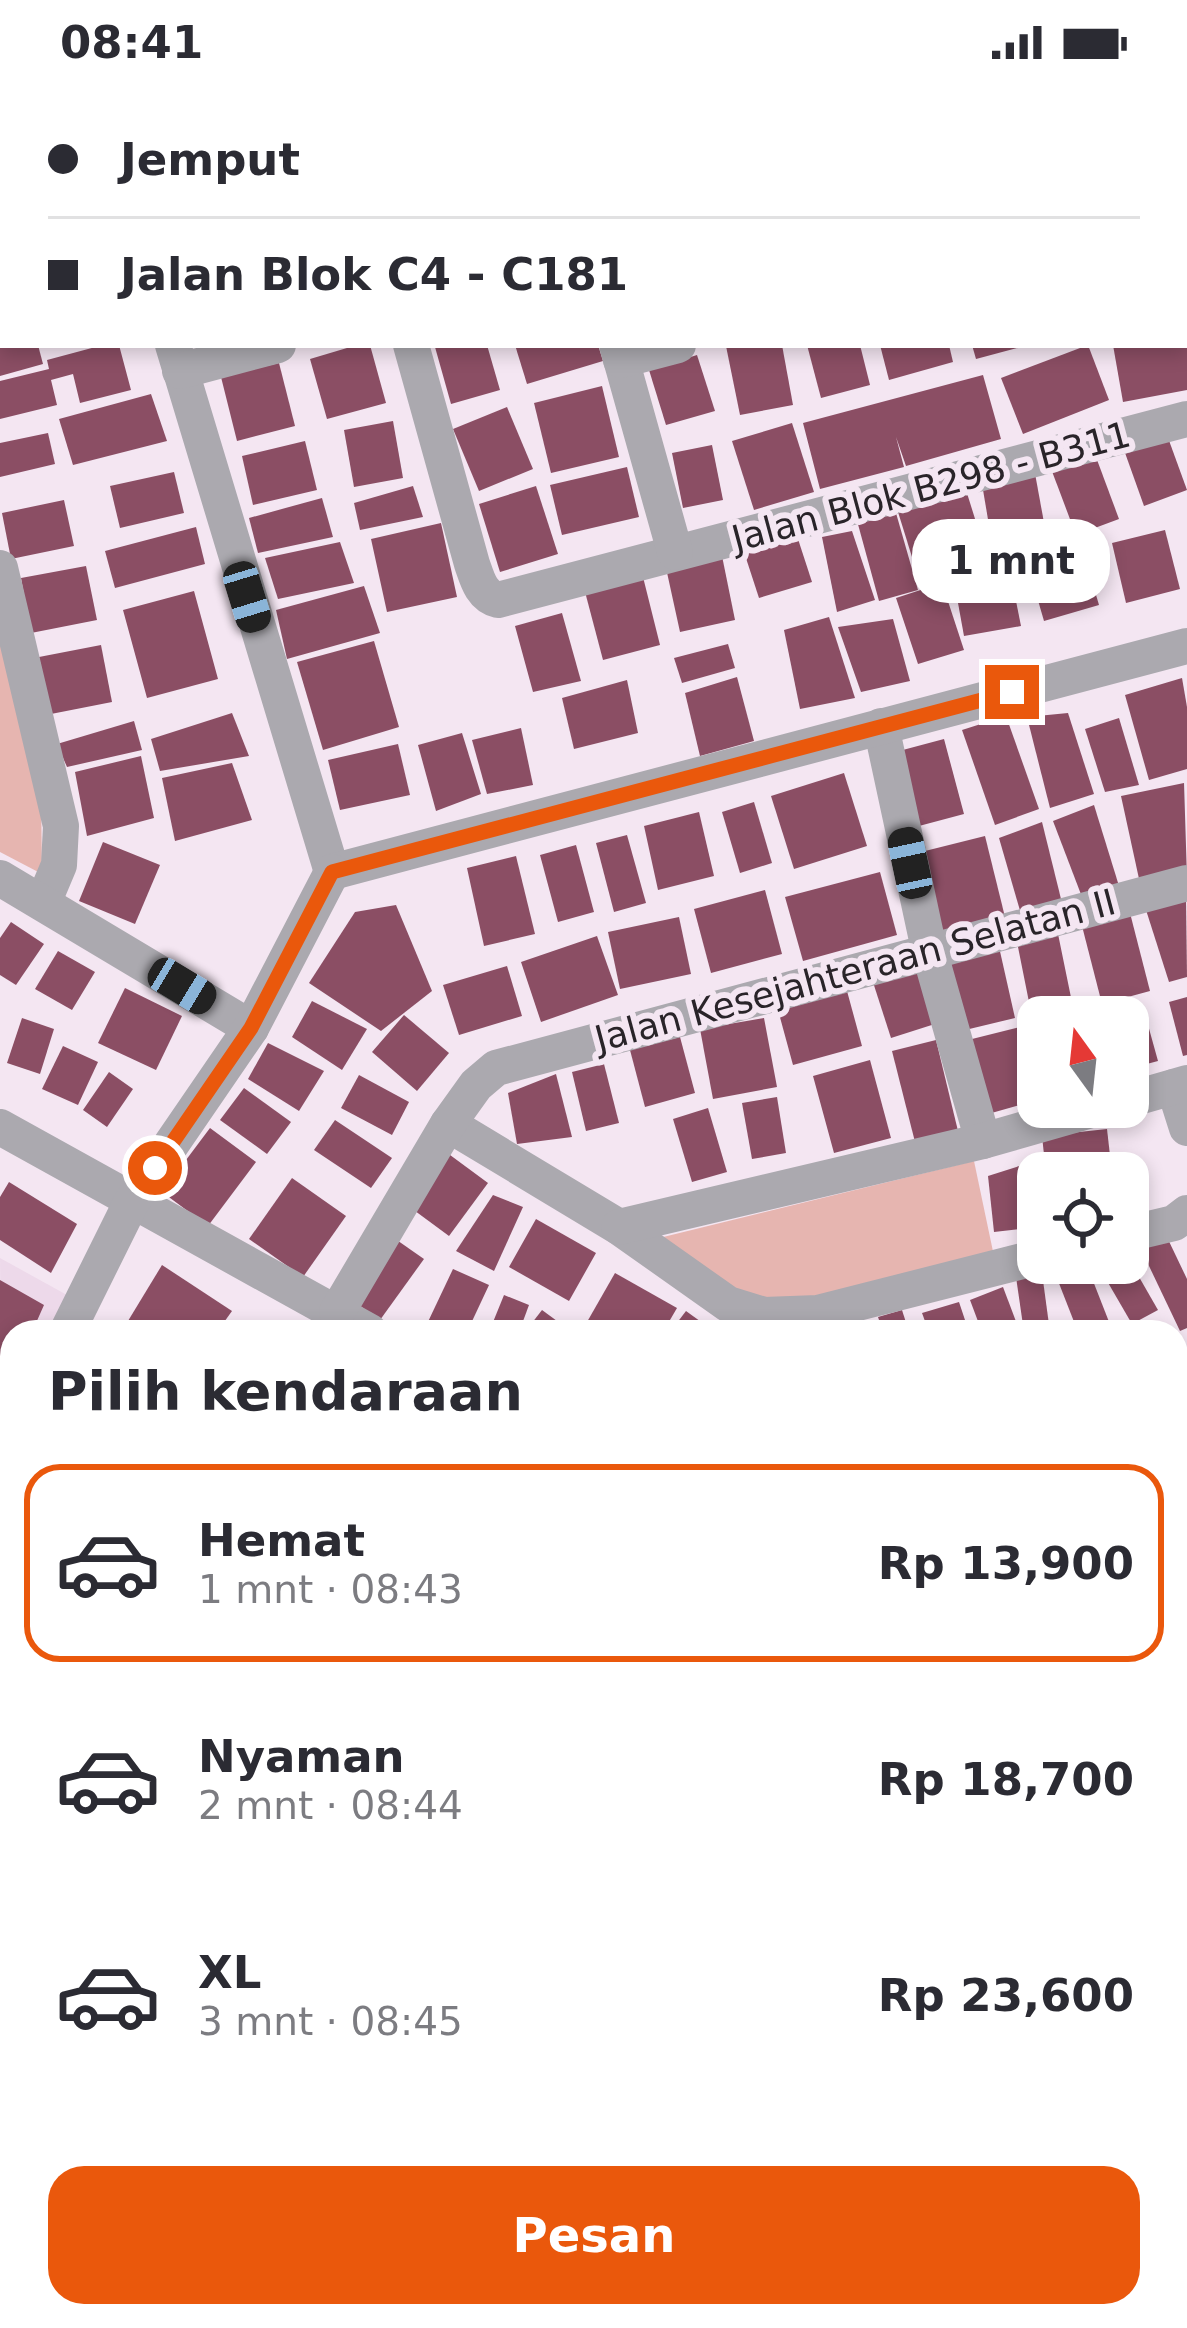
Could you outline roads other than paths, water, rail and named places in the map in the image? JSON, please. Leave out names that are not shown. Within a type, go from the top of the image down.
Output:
[{"type":"street","points":[[73,1320],[131,1203],[251,1028],[332,872],[177,358],[255,348]]},
{"type":"street","name":"Jalan Blok B298 - B311","points":[[412,348],[472,564],[489,598],[498,600],[1187,419]]},
{"type":"street","points":[[653,348],[619,352],[675,552]]},
{"type":"street","points":[[1,578],[61,826],[59,865],[43,903]]},
{"type":"street","points":[[332,872],[1187,646]]},
{"type":"street","points":[[881,726],[930,955],[983,1141]]},
{"type":"street","points":[[0,878],[251,1028]]},
{"type":"street","name":"Jalan Kesejahteraan Selatan II","points":[[337,1312],[448,1124],[496,1068],[1187,883]]},
{"type":"street","points":[[1149,1094],[1181,1085],[1187,1128]]},
{"type":"street","points":[[448,1124],[619,1227],[728,1304],[764,1316],[818,1313],[1017,1262]]},
{"type":"street","points":[[0,1127],[350,1320]]},
{"type":"street","points":[[619,1227],[1028,1128]]},
{"type":"street","points":[[1149,1229],[1174,1223],[1187,1214]]}]
